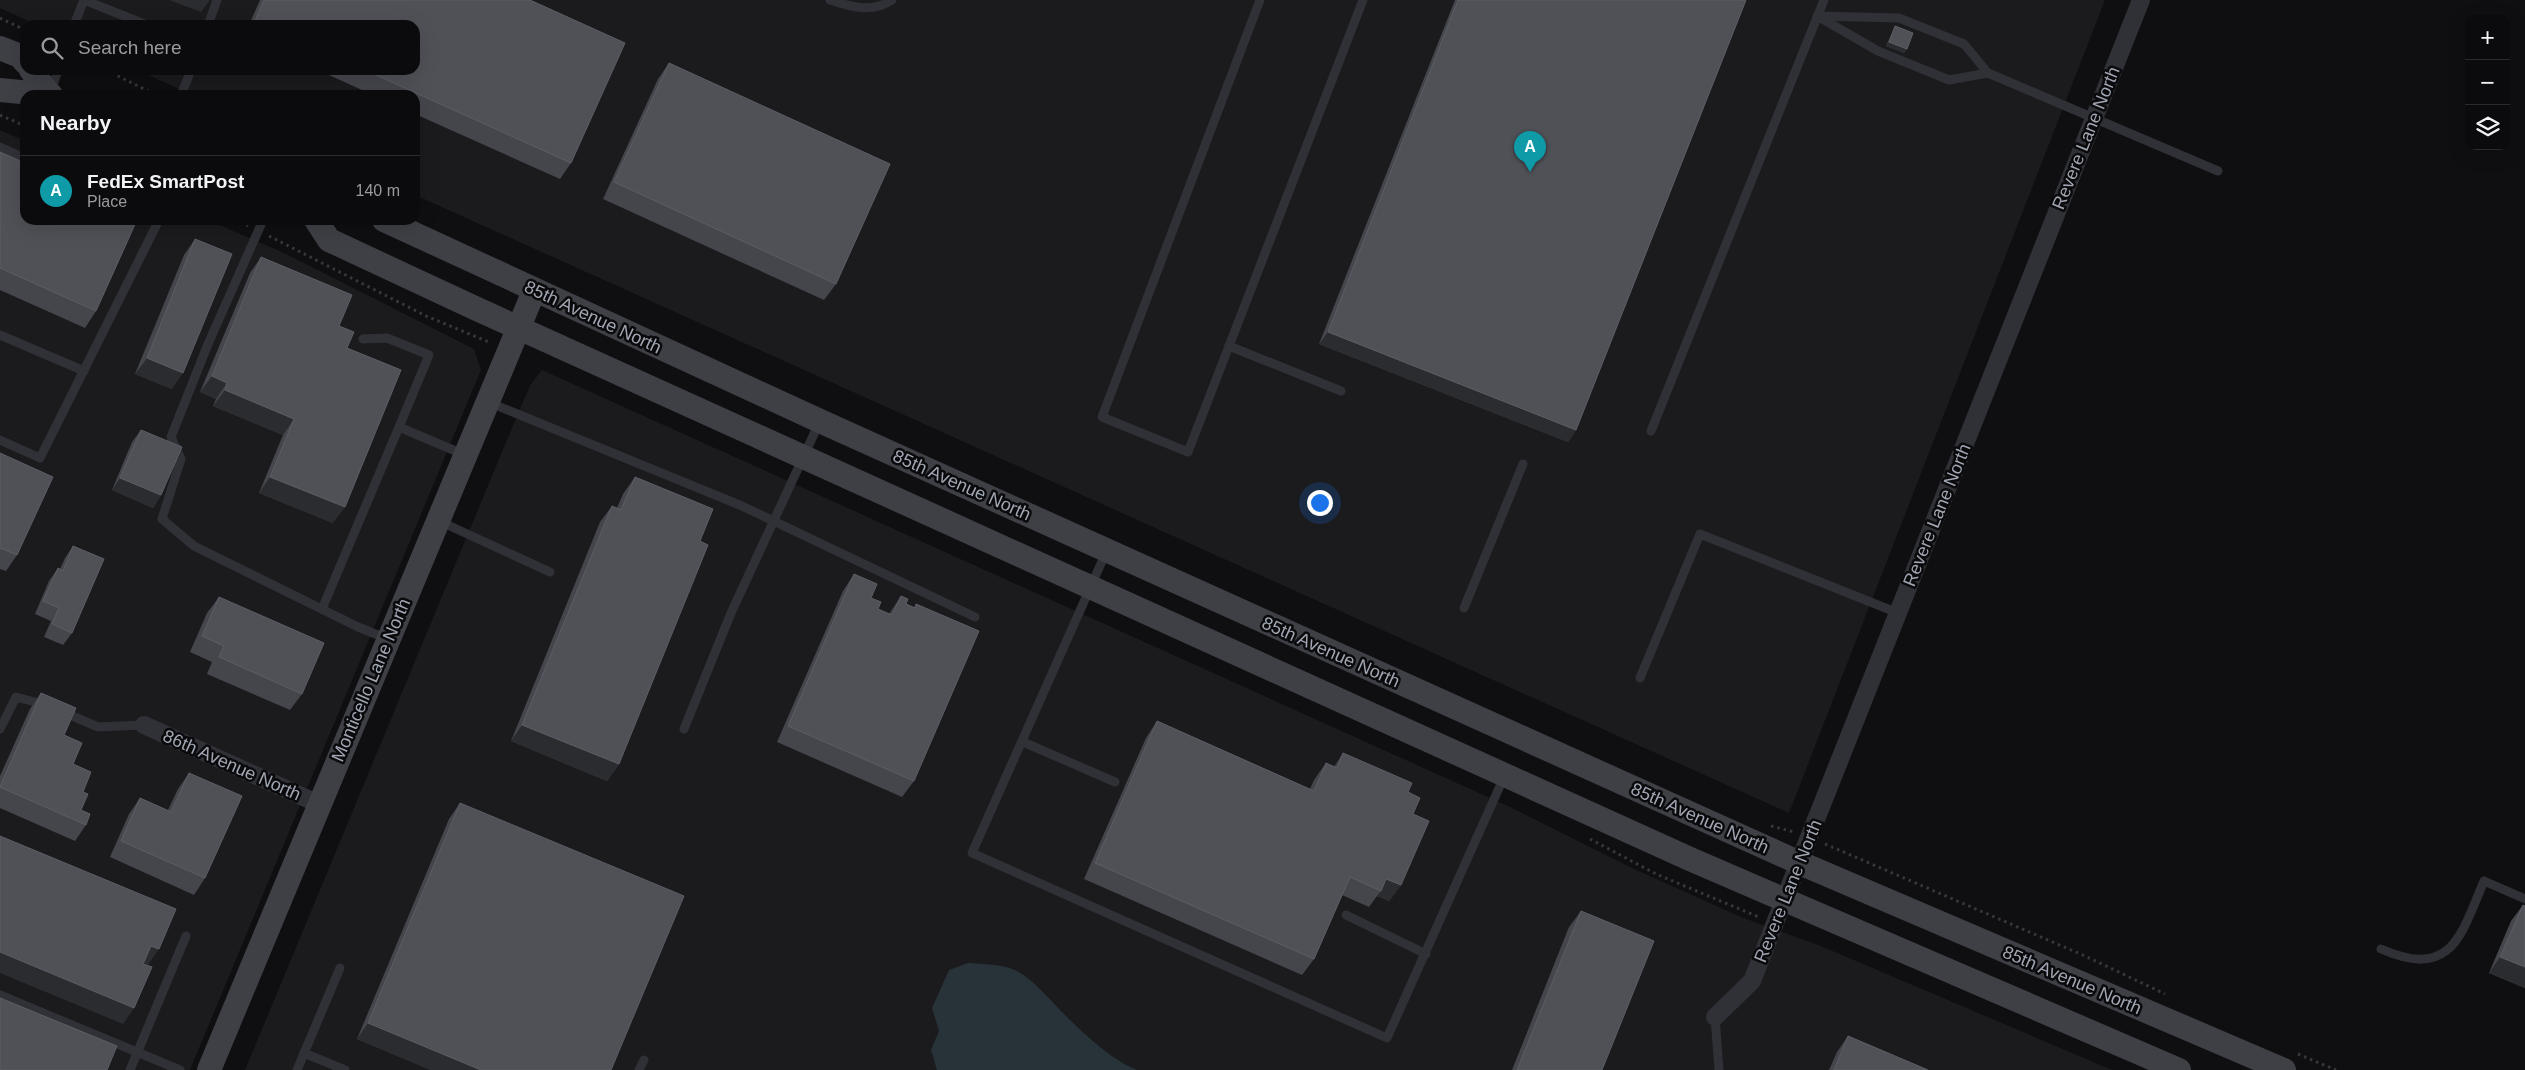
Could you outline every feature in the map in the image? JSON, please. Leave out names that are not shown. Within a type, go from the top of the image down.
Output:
[{"type":"main road","points":[[0,48],[20,56]]},
{"type":"main road","points":[[35,75],[47,90]]},
{"type":"main road","points":[[0,90],[20,92]]},
{"type":"main road","points":[[319,225],[329,240],[518,328],[1505,776],[1785,901],[2179,1070]]},
{"type":"main road","name":"85th Avenue North","points":[[395,225],[820,421],[1800,864],[2288,1060]]},
{"type":"main road","name":"Monticello Lane North","points":[[209,1070],[534,290]]},
{"type":"street","name":"Revere Lane North","points":[[1715,1017],[1752,981],[2141,0]]},
{"type":"street","name":"86th Avenue North","points":[[144,725],[319,804]]},
{"type":"lane","points":[[76,20],[84,0],[134,20]]},
{"type":"lane","points":[[210,20],[217,0]]},
{"type":"lane","points":[[830,0],[857,8],[875,8],[892,0]]},
{"type":"lane","points":[[1260,0],[1102,417],[1188,452],[1364,0]]},
{"type":"lane","points":[[1651,431],[1824,0]]},
{"type":"lane","points":[[1817,16],[1899,18],[1964,44],[1988,74],[2218,171]]},
{"type":"lane","points":[[1817,16],[1878,51],[1949,80],[1988,74]]},
{"type":"lane","points":[[52,90],[57,75]]},
{"type":"lane","points":[[183,90],[189,75]]},
{"type":"lane","points":[[0,147],[20,156]]},
{"type":"lane","points":[[0,440],[40,458],[157,225]]},
{"type":"lane","points":[[260,225],[208,344],[171,437],[181,459],[162,519],[194,546],[388,639]]},
{"type":"lane","points":[[0,335],[84,371]]},
{"type":"lane","points":[[322,609],[430,355],[387,338],[363,340]]},
{"type":"lane","points":[[1229,346],[1342,391]]},
{"type":"lane","points":[[487,402],[774,522],[975,617]]},
{"type":"lane","points":[[684,729],[731,613],[820,421]]},
{"type":"lane","points":[[399,427],[465,455]]},
{"type":"lane","points":[[1464,608],[1523,464]]},
{"type":"lane","points":[[438,520],[550,572]]},
{"type":"lane","points":[[1640,678],[1700,534],[1898,613]]},
{"type":"lane","points":[[1107,550],[972,853],[1387,1038],[1505,776]]},
{"type":"lane","points":[[0,728],[16,697],[38,702],[98,727],[144,725]]},
{"type":"lane","points":[[1023,742],[1115,782]]},
{"type":"lane","points":[[2382,949],[2405,958],[2419,960],[2433,958],[2450,950],[2458,940],[2484,881],[2525,899]]},
{"type":"lane","points":[[1346,916],[1426,954]]},
{"type":"lane","points":[[130,1070],[186,936]]},
{"type":"lane","points":[[297,1070],[340,968]]},
{"type":"lane","points":[[0,995],[180,1070]]},
{"type":"lane","points":[[1715,1017],[1719,1070]]},
{"type":"lane","points":[[304,1053],[345,1070]]},
{"type":"lane","points":[[639,1070],[644,1060]]},
{"type":"path","points":[[0,18],[20,28]]},
{"type":"path","points":[[116,75],[146,90]]},
{"type":"path","points":[[0,115],[20,124]]},
{"type":"path","points":[[246,225],[426,316],[478,339]]},
{"type":"path","points":[[1846,852],[2085,956],[2169,996]]},
{"type":"path","points":[[2288,1060],[2336,1070]]},
{"type":"shaded area","points":[[0,0],[2105,0],[1789,813],[420,197],[420,90],[182,90],[148,75],[420,75],[420,20],[26,20],[0,8]]},
{"type":"shaded area","points":[[0,130],[20,139],[20,225],[220,225],[284,253],[474,349],[481,370],[190,1070],[0,1070]]},
{"type":"shaded area","points":[[542,370],[1510,807],[1634,869],[1741,917],[1821,946],[2112,1070],[245,1070],[522,404],[531,384]]},
{"type":"shaded area","points":[[968,963],[989,964],[1017,971],[1038,987],[1097,1045],[1117,1060],[1137,1070],[937,1070],[931,1050],[939,1031],[932,1008],[949,970]]},
{"type":"building","points":[[264,0],[530,0],[625,43],[571,163],[420,95],[420,90],[409,90],[376,75],[420,75],[420,20],[255,20]]},
{"type":"building","points":[[1458,0],[1746,0],[1576,430],[1328,332]]},
{"type":"building","points":[[1895,26],[1913,33],[1907,49],[1889,42]]},
{"type":"building","points":[[669,63],[890,164],[836,284],[614,182]]},
{"type":"building","points":[[0,152],[20,161],[20,225],[135,225],[96,311],[0,268]]},
{"type":"building","points":[[195,239],[232,254],[183,373],[147,358]]},
{"type":"building","points":[[261,257],[352,295],[339,326],[354,332],[347,348],[401,370],[345,507],[270,477],[294,419],[225,390],[227,383],[212,376]]},
{"type":"building","points":[[141,430],[182,447],[161,495],[120,478]]},
{"type":"building","points":[[0,453],[53,477],[17,555],[0,548]]},
{"type":"building","points":[[635,477],[713,509],[700,541],[708,545],[619,764],[522,725],[612,506],[621,510]]},
{"type":"building","points":[[73,546],[104,559],[72,633],[52,624],[59,608],[43,601],[58,568],[63,571]]},
{"type":"building","points":[[854,574],[877,584],[871,598],[881,602],[878,609],[892,615],[901,596],[908,599],[906,604],[915,608],[916,604],[979,631],[914,781],[788,726]]},
{"type":"building","points":[[219,597],[324,643],[302,694],[219,657],[224,646],[202,636]]},
{"type":"building","points":[[41,693],[76,708],[64,735],[82,743],[73,764],[91,772],[83,792],[88,794],[81,810],[90,814],[86,825],[0,787]]},
{"type":"building","points":[[1157,721],[1314,791],[1326,763],[1337,768],[1343,753],[1412,783],[1408,792],[1420,798],[1413,814],[1429,821],[1401,885],[1386,879],[1381,891],[1350,877],[1314,959],[1095,863]]},
{"type":"building","points":[[189,773],[242,796],[205,878],[121,841],[140,798],[171,812]]},
{"type":"building","points":[[460,803],[684,896],[611,1070],[481,1070],[368,1023]]},
{"type":"building","points":[[0,836],[176,909],[159,949],[151,946],[143,964],[152,967],[134,1008],[0,952]]},
{"type":"building","points":[[2523,905],[2525,906],[2525,967],[2500,957]]},
{"type":"building","points":[[1581,911],[1654,941],[1602,1070],[1517,1070]]},
{"type":"building","points":[[0,998],[117,1046],[107,1070],[0,1070]]},
{"type":"building","points":[[1848,1036],[1928,1070],[1834,1070]]},
{"type":"place","name":"FedEx SmartPost","points":[[1530,172]]}]
